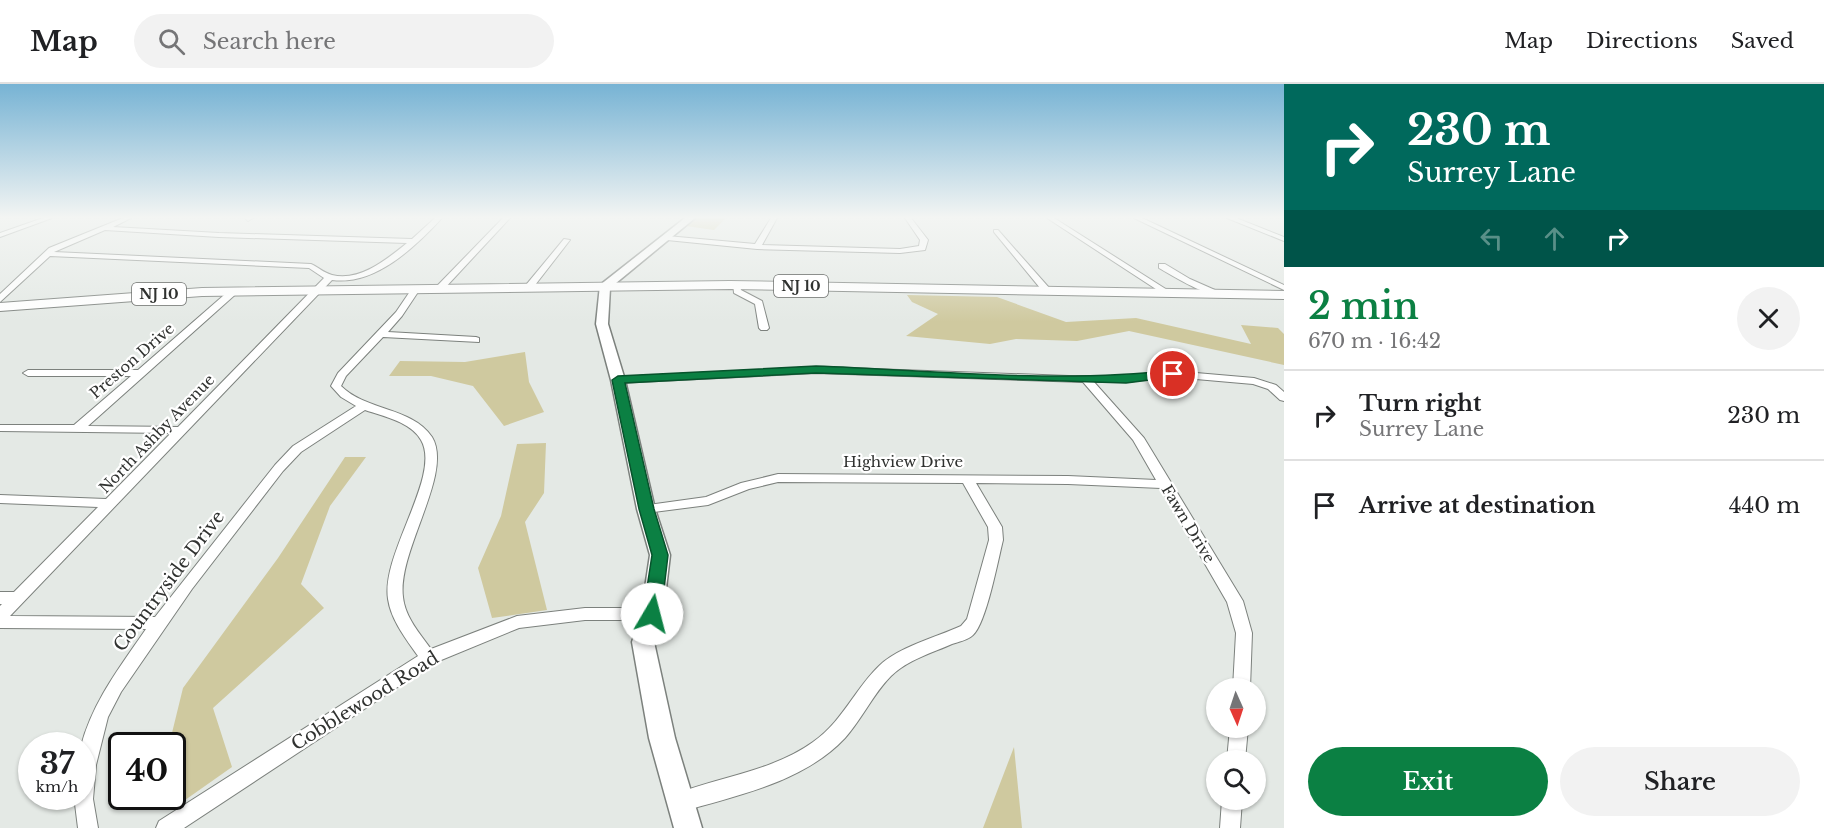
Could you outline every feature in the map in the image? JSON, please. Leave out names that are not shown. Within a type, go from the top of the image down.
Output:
[{"type":"main road","name":"NJ 10","points":[[0,307],[151,294],[234,291],[736,285],[1284,295]]},
{"type":"street","points":[[0,299],[50,253]]},
{"type":"street","points":[[47,254],[312,266],[321,276],[351,277],[376,271],[398,253]]},
{"type":"street","points":[[440,288],[474,253]]},
{"type":"street","points":[[529,287],[556,253]]},
{"type":"street","points":[[648,253],[604,287],[602,324],[618,380],[646,509],[660,555],[652,614],[643,642],[662,738],[688,828]]},
{"type":"street","points":[[1015,253],[1048,291]]},
{"type":"street","points":[[1105,253],[1168,293]]},
{"type":"street","points":[[1210,253],[1284,288]]},
{"type":"street","points":[[1162,266],[1187,281],[1220,294]]},
{"type":"street","name":"North Ashby Avenue","points":[[0,616],[330,277]]},
{"type":"street","points":[[736,285],[737,291],[759,303],[764,328]]},
{"type":"street","points":[[416,289],[381,334],[342,375],[336,386],[365,405],[414,428],[426,438],[431,452],[427,484],[398,557],[394,584],[395,600],[428,658]]},
{"type":"street","name":"Preston Drive","points":[[77,429],[234,291]]},
{"type":"street","points":[[381,334],[476,340]]},
{"type":"street","points":[[618,380],[816,369],[1086,379],[1126,379],[1173,374],[1235,379],[1263,384],[1284,398]]},
{"type":"street","points":[[28,373],[140,373]]},
{"type":"street","name":"Fawn Drive","points":[[1086,379],[1138,438],[1235,601],[1244,633],[1242,678]]},
{"type":"street","name":"Countryside Drive","points":[[88,828],[85,819],[84,793],[92,735],[105,703],[159,623],[285,462],[297,449],[365,405]]},
{"type":"street","points":[[0,428],[183,430]]},
{"type":"street","name":"Highview Drive","points":[[646,509],[690,505],[778,478],[967,479],[1164,484]]},
{"type":"street","points":[[680,802],[740,784],[802,760],[822,746],[845,724],[887,669],[967,631],[974,621],[996,540],[995,526],[967,479]]},
{"type":"street","points":[[0,499],[111,503]]},
{"type":"street","points":[[0,598],[17,598]]},
{"type":"street","name":"Cobblewood Road","points":[[166,828],[428,658],[517,622],[585,614],[652,614]]},
{"type":"street","points":[[0,622],[159,623]]},
{"type":"street","points":[[1230,828],[1231,810]]},
{"type":"shaded area","points":[[907,295],[997,297],[1066,322],[1136,318],[1251,344],[1241,325],[1278,328],[1284,334],[1284,365],[1129,331],[1077,341],[1016,339],[990,344],[906,336],[938,314],[912,302]]},
{"type":"shaded area","points":[[525,352],[529,382],[544,412],[504,426],[473,386],[431,376],[389,376],[400,361],[465,362]]},
{"type":"shaded area","points":[[546,443],[544,493],[525,522],[547,610],[492,618],[478,568],[501,516],[517,444]]},
{"type":"shaded area","points":[[345,457],[366,457],[330,506],[301,584],[324,608],[213,708],[232,767],[186,799],[186,732],[172,732],[183,688],[278,558]]},
{"type":"shaded area","points":[[1014,747],[1022,828],[983,828]]},
{"type":"route","points":[[652,614],[660,555],[646,509],[618,380],[816,369],[1070,379],[1126,379],[1173,374]]}]
